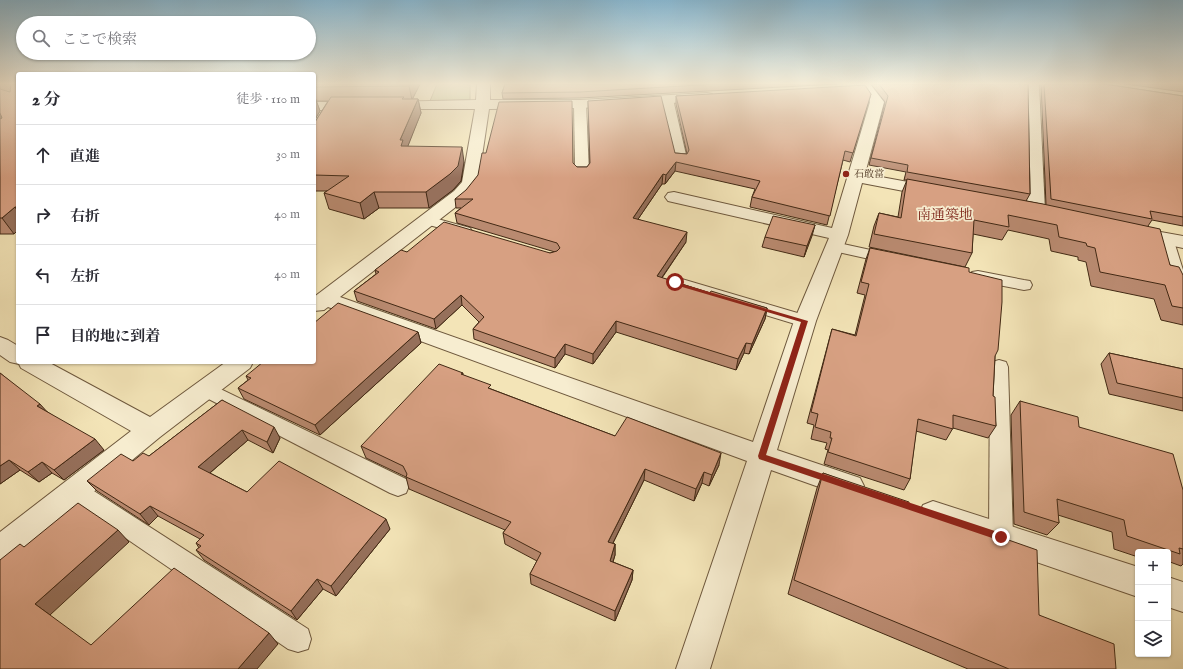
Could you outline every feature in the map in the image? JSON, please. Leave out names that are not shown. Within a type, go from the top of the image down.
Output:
[{"type":"street","points":[[320,303],[460,195],[470,183],[482,115]]},
{"type":"street","points":[[693,669],[805,321],[836,241],[873,115]]},
{"type":"street","points":[[1033,115],[1036,211]]},
{"type":"street","points":[[855,177],[949,195]]},
{"type":"street","points":[[674,197],[836,241]]},
{"type":"street","points":[[1119,229],[1183,242]]},
{"type":"street","points":[[320,303],[874,494]]},
{"type":"street","points":[[0,346],[16,355]]},
{"type":"street","points":[[33,364],[151,430]]},
{"type":"street","points":[[0,550],[151,430],[239,364]]},
{"type":"street","points":[[912,506],[1135,581]]},
{"type":"street","points":[[1171,593],[1183,597]]},
{"type":"lane","points":[[580,115],[582,172]]},
{"type":"lane","points":[[671,115],[681,159]]},
{"type":"lane","points":[[427,220],[478,235]]},
{"type":"lane","points":[[1165,238],[1183,296]]},
{"type":"lane","points":[[836,241],[910,262]]},
{"type":"lane","points":[[963,273],[1024,285]]},
{"type":"lane","points":[[675,282],[805,321]]},
{"type":"lane","points":[[999,367],[1001,537]]},
{"type":"lane","points":[[206,388],[398,486]]},
{"type":"lane","points":[[75,490],[298,639]]},
{"type":"building","points":[[1,115],[16,115],[16,207],[0,218],[0,119],[2,118]]},
{"type":"building","points":[[319,115],[411,115],[400,140],[403,140],[401,146],[462,147],[458,166],[426,192],[374,192],[360,203],[324,193],[349,176],[316,175],[316,120]]},
{"type":"building","points":[[496,115],[572,115],[573,163],[577,167],[587,167],[590,163],[588,115],[666,115],[675,153],[687,154],[689,150],[681,115],[865,115],[853,153],[845,151],[830,216],[752,197],[760,181],[676,162],[666,175],[663,174],[633,218],[687,232],[657,276],[710,293],[711,291],[767,308],[752,344],[746,343],[738,359],[616,321],[593,354],[565,344],[555,358],[473,329],[484,317],[461,295],[434,319],[354,291],[379,272],[375,270],[401,250],[407,252],[444,222],[550,253],[557,251],[560,248],[557,243],[455,213],[473,199],[455,199],[466,190],[478,175],[482,153],[486,153]]},
{"type":"building","points":[[883,115],[1029,115],[1030,194],[907,172],[908,165],[871,158]]},
{"type":"building","points":[[1046,115],[1183,115],[1183,217],[1150,211],[1152,219],[1051,199]]},
{"type":"building","points":[[907,179],[1043,204],[1160,229],[1170,265],[1179,267],[1183,275],[1183,308],[1172,306],[1165,285],[1100,272],[1095,248],[1087,246],[1086,243],[1059,237],[1057,225],[1008,215],[1009,227],[974,220],[972,253],[874,234],[879,213],[901,218]]},
{"type":"building","points":[[773,216],[815,225],[807,246],[765,237]]},
{"type":"building","points":[[870,248],[969,268],[969,272],[1002,280],[1002,302],[998,350],[995,356],[993,396],[995,397],[996,426],[953,415],[953,429],[918,419],[910,479],[828,452],[832,438],[830,438],[831,432],[815,427],[818,414],[811,412],[832,329],[856,336],[869,284],[861,282]]},
{"type":"building","points":[[338,303],[418,332],[315,425],[238,388],[251,378],[246,376],[261,364],[316,364],[316,321]]},
{"type":"building","points":[[1109,353],[1183,369],[1183,398],[1117,383]]},
{"type":"building","points":[[439,364],[491,385],[488,388],[615,436],[627,417],[721,453],[712,475],[704,472],[696,489],[645,469],[608,542],[615,544],[610,561],[633,570],[615,611],[530,574],[541,553],[503,533],[511,522],[406,477],[407,474],[403,466],[361,446]]},
{"type":"building","points":[[0,373],[40,404],[37,406],[95,439],[54,470],[42,462],[28,472],[9,460],[0,466]]},
{"type":"building","points":[[222,400],[274,427],[267,442],[242,430],[198,467],[247,492],[279,461],[386,519],[331,586],[317,579],[291,611],[196,550],[201,546],[196,543],[204,535],[150,506],[140,514],[87,481],[121,454],[133,461],[143,453],[149,456]]},
{"type":"building","points":[[1020,401],[1078,417],[1079,427],[1173,454],[1183,490],[1183,549],[1179,548],[1180,554],[1171,551],[1171,549],[1165,549],[1127,536],[1124,520],[1057,499],[1059,523],[1024,512]]},
{"type":"building","points":[[823,473],[909,502],[909,505],[1037,550],[1039,615],[1114,644],[1116,669],[1009,669],[794,580]]},
{"type":"building","points":[[78,503],[118,530],[35,604],[91,645],[174,568],[269,633],[238,669],[0,669],[0,560],[20,544],[24,547]]},
{"type":"place","name":"石敢當","points":[[846,174]]},
{"type":"district","name":"南通築地","points":[[945,215]]},
{"type":"route","points":[[675,282],[805,321],[762,456],[1001,537]]}]
